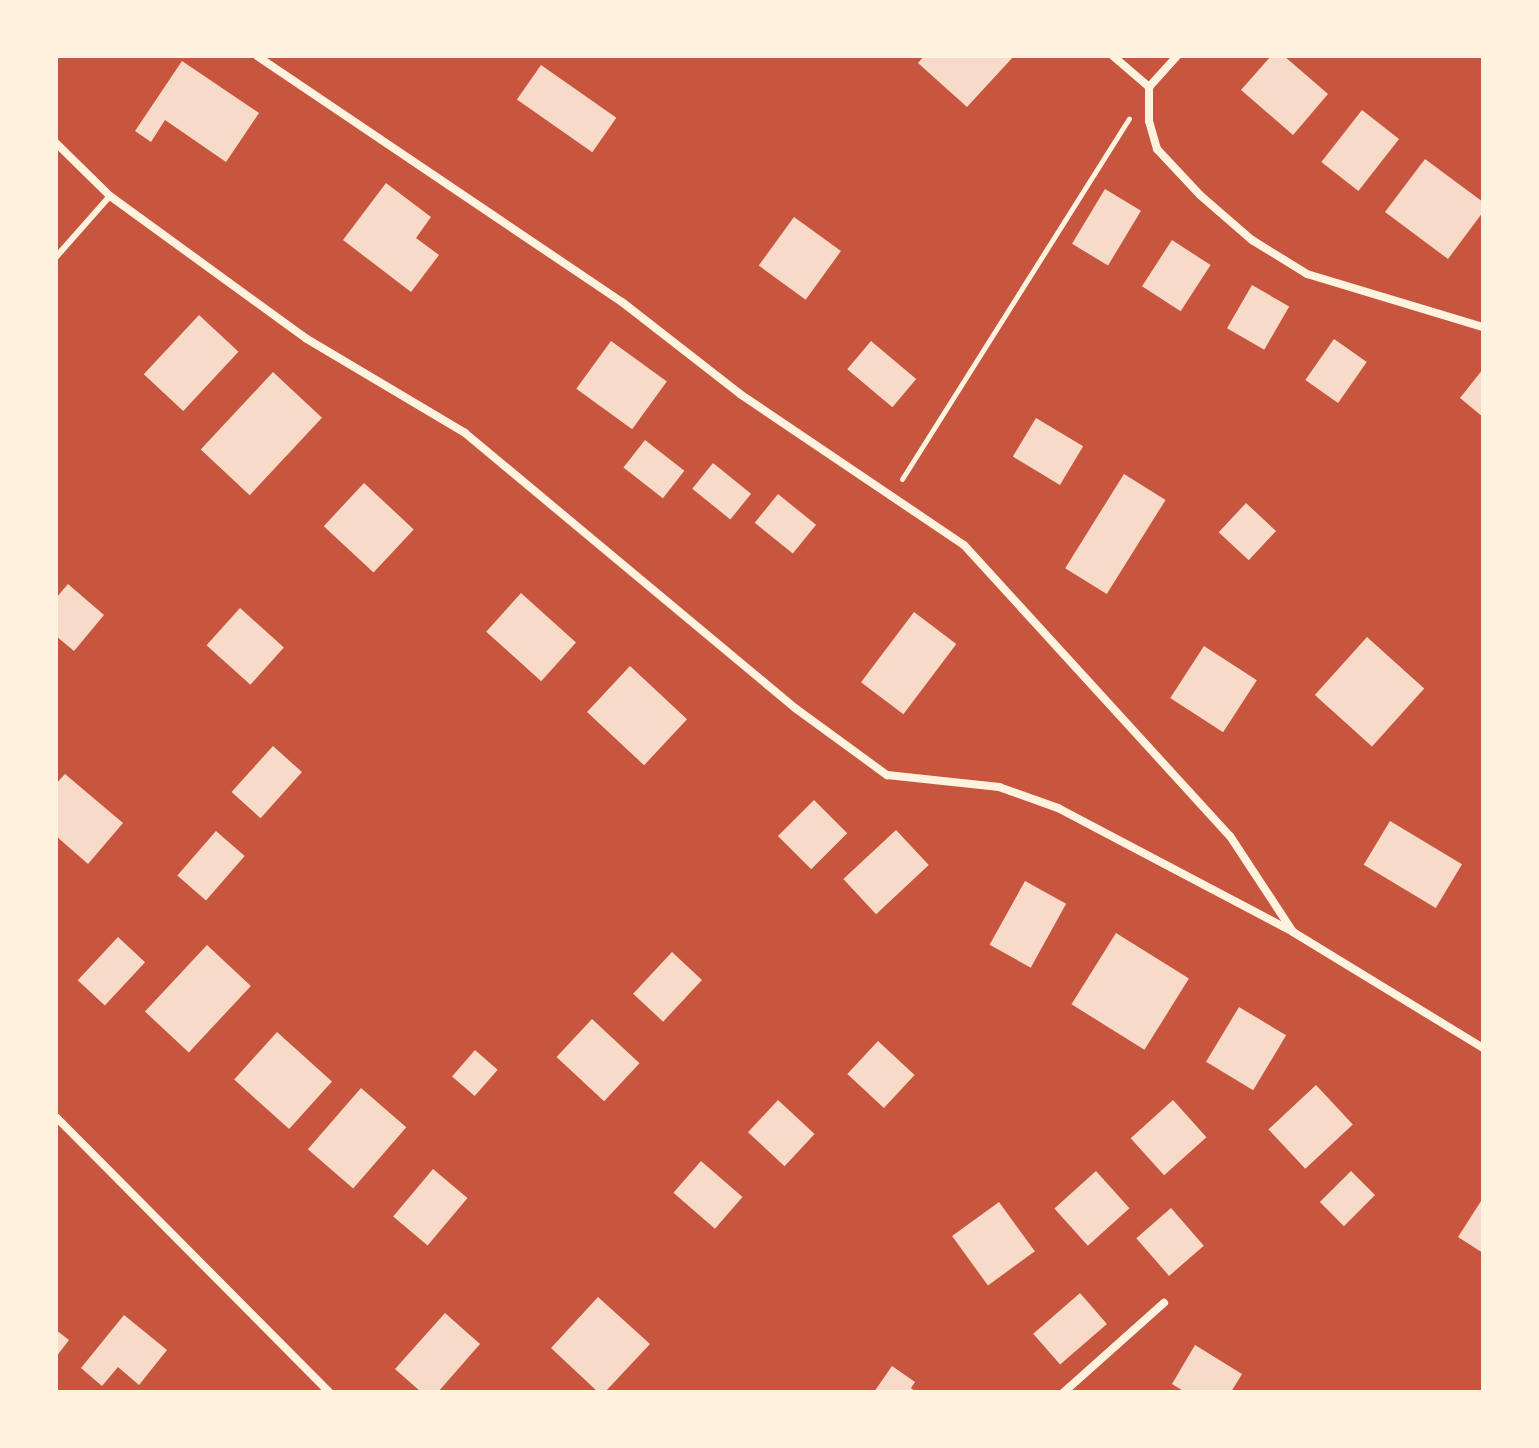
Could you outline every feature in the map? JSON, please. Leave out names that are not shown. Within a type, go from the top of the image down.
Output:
[{"type":"street","points":[[257,56],[622,302],[740,394],[964,545],[1230,836],[1293,932]]},
{"type":"street","points":[[1113,56],[1149,87]]},
{"type":"street","points":[[1177,56],[1149,87],[1149,121],[1157,149],[1200,195],[1252,240],[1307,274],[1483,327]]},
{"type":"street","points":[[56,143],[110,196],[307,339],[465,433],[795,708],[887,775],[999,787],[1058,808],[1293,932],[1483,1048]]},
{"type":"street","points":[[56,1117],[329,1392]]},
{"type":"street","points":[[1064,1392],[1164,1303]]},
{"type":"lane","points":[[56,257],[110,196]]},
{"type":"path","points":[[890,497],[1149,87]]},
{"type":"building","points":[[924,56],[1014,56],[967,107],[918,63]]},
{"type":"building","points":[[1271,56],[1284,56],[1328,94],[1293,135],[1241,90]]},
{"type":"building","points":[[182,61],[259,113],[226,162],[165,120],[151,142],[135,131]]},
{"type":"building","points":[[541,65],[616,118],[592,152],[517,99]]},
{"type":"building","points":[[1362,110],[1399,139],[1358,191],[1321,162]]},
{"type":"building","points":[[1425,159],[1483,202],[1483,212],[1448,259],[1385,212]]},
{"type":"building","points":[[386,183],[431,217],[416,238],[439,255],[411,292],[343,240]]},
{"type":"building","points":[[1105,189],[1141,211],[1108,265],[1072,244]]},
{"type":"building","points":[[794,217],[841,251],[806,300],[759,266]]},
{"type":"building","points":[[1172,240],[1211,265],[1181,311],[1142,286]]},
{"type":"building","points":[[1252,285],[1289,306],[1264,350],[1227,328]]},
{"type":"building","points":[[199,315],[238,352],[183,411],[144,374]]},
{"type":"building","points":[[1334,339],[1367,362],[1338,403],[1305,380]]},
{"type":"building","points":[[611,341],[667,382],[632,429],[576,389]]},
{"type":"building","points":[[871,341],[916,379],[892,407],[847,369]]},
{"type":"building","points":[[1483,369],[1483,417],[1460,398]]},
{"type":"building","points":[[273,372],[322,418],[250,495],[201,450]]},
{"type":"building","points":[[1036,418],[1083,446],[1060,485],[1013,457]]},
{"type":"building","points":[[645,440],[684,471],[663,498],[623,468]]},
{"type":"building","points":[[713,463],[751,494],[730,519],[692,489]]},
{"type":"building","points":[[1124,474],[1166,500],[1107,594],[1065,568]]},
{"type":"building","points":[[364,483],[414,529],[373,573],[324,526]]},
{"type":"building","points":[[778,494],[816,525],[793,554],[755,523]]},
{"type":"building","points":[[1246,503],[1276,531],[1249,560],[1219,532]]},
{"type":"building","points":[[68,584],[104,615],[74,651],[56,636],[56,598]]},
{"type":"building","points":[[521,593],[576,643],[541,681],[486,632]]},
{"type":"building","points":[[240,608],[284,647],[250,685],[207,645]]},
{"type":"building","points":[[914,612],[956,644],[903,714],[861,682]]},
{"type":"building","points":[[1367,637],[1424,689],[1372,746],[1315,695]]},
{"type":"building","points":[[1204,646],[1257,680],[1223,732],[1170,698]]},
{"type":"building","points":[[630,666],[687,719],[644,765],[587,712]]},
{"type":"building","points":[[273,746],[302,772],[260,818],[232,792]]},
{"type":"building","points":[[65,774],[123,823],[88,864],[56,836],[56,784]]},
{"type":"building","points":[[814,800],[847,833],[811,869],[778,836]]},
{"type":"building","points":[[1390,821],[1462,864],[1436,908],[1364,865]]},
{"type":"building","points":[[896,830],[929,865],[876,914],[843,879]]},
{"type":"building","points":[[216,831],[245,856],[206,900],[177,876]]},
{"type":"building","points":[[1025,881],[1066,904],[1031,968],[990,945]]},
{"type":"building","points":[[1116,933],[1189,979],[1144,1050],[1071,1004]]},
{"type":"building","points":[[118,937],[145,962],[105,1005],[78,980]]},
{"type":"building","points":[[207,945],[251,986],[189,1052],[145,1012]]},
{"type":"building","points":[[672,952],[702,980],[663,1022],[633,994]]},
{"type":"building","points":[[1239,1007],[1286,1035],[1253,1090],[1206,1062]]},
{"type":"building","points":[[592,1019],[640,1063],[604,1101],[557,1057]]},
{"type":"building","points":[[277,1032],[332,1082],[289,1129],[234,1080]]},
{"type":"building","points":[[878,1041],[915,1075],[884,1108],[847,1074]]},
{"type":"building","points":[[475,1050],[498,1070],[475,1096],[452,1076]]},
{"type":"building","points":[[1316,1085],[1353,1124],[1305,1169],[1268,1129]]},
{"type":"building","points":[[361,1088],[406,1127],[353,1188],[308,1149]]},
{"type":"building","points":[[778,1100],[815,1134],[785,1166],[748,1132]]},
{"type":"building","points":[[1173,1100],[1206,1137],[1164,1175],[1131,1138]]},
{"type":"building","points":[[701,1161],[743,1197],[715,1229],[673,1193]]},
{"type":"building","points":[[433,1169],[467,1198],[428,1245],[393,1216]]},
{"type":"building","points":[[1096,1171],[1129,1208],[1088,1246],[1054,1208]]},
{"type":"building","points":[[1351,1171],[1375,1195],[1344,1226],[1320,1202]]},
{"type":"building","points":[[1483,1198],[1483,1253],[1458,1237]]},
{"type":"building","points":[[999,1202],[1035,1251],[988,1285],[952,1236]]},
{"type":"building","points":[[1171,1208],[1204,1246],[1169,1276],[1136,1238]]},
{"type":"building","points":[[1080,1293],[1107,1324],[1060,1365],[1033,1334]]},
{"type":"building","points":[[598,1297],[650,1344],[605,1392],[598,1392],[551,1348]]},
{"type":"building","points":[[445,1313],[480,1344],[438,1392],[421,1392],[395,1369]]},
{"type":"building","points":[[124,1315],[167,1350],[139,1385],[118,1367],[102,1386],[81,1368]]},
{"type":"building","points":[[56,1330],[69,1340],[56,1357]]},
{"type":"building","points":[[1195,1345],[1242,1374],[1231,1392],[1185,1392],[1172,1384]]},
{"type":"building","points":[[892,1366],[915,1382],[911,1388],[916,1392],[874,1392]]}]
